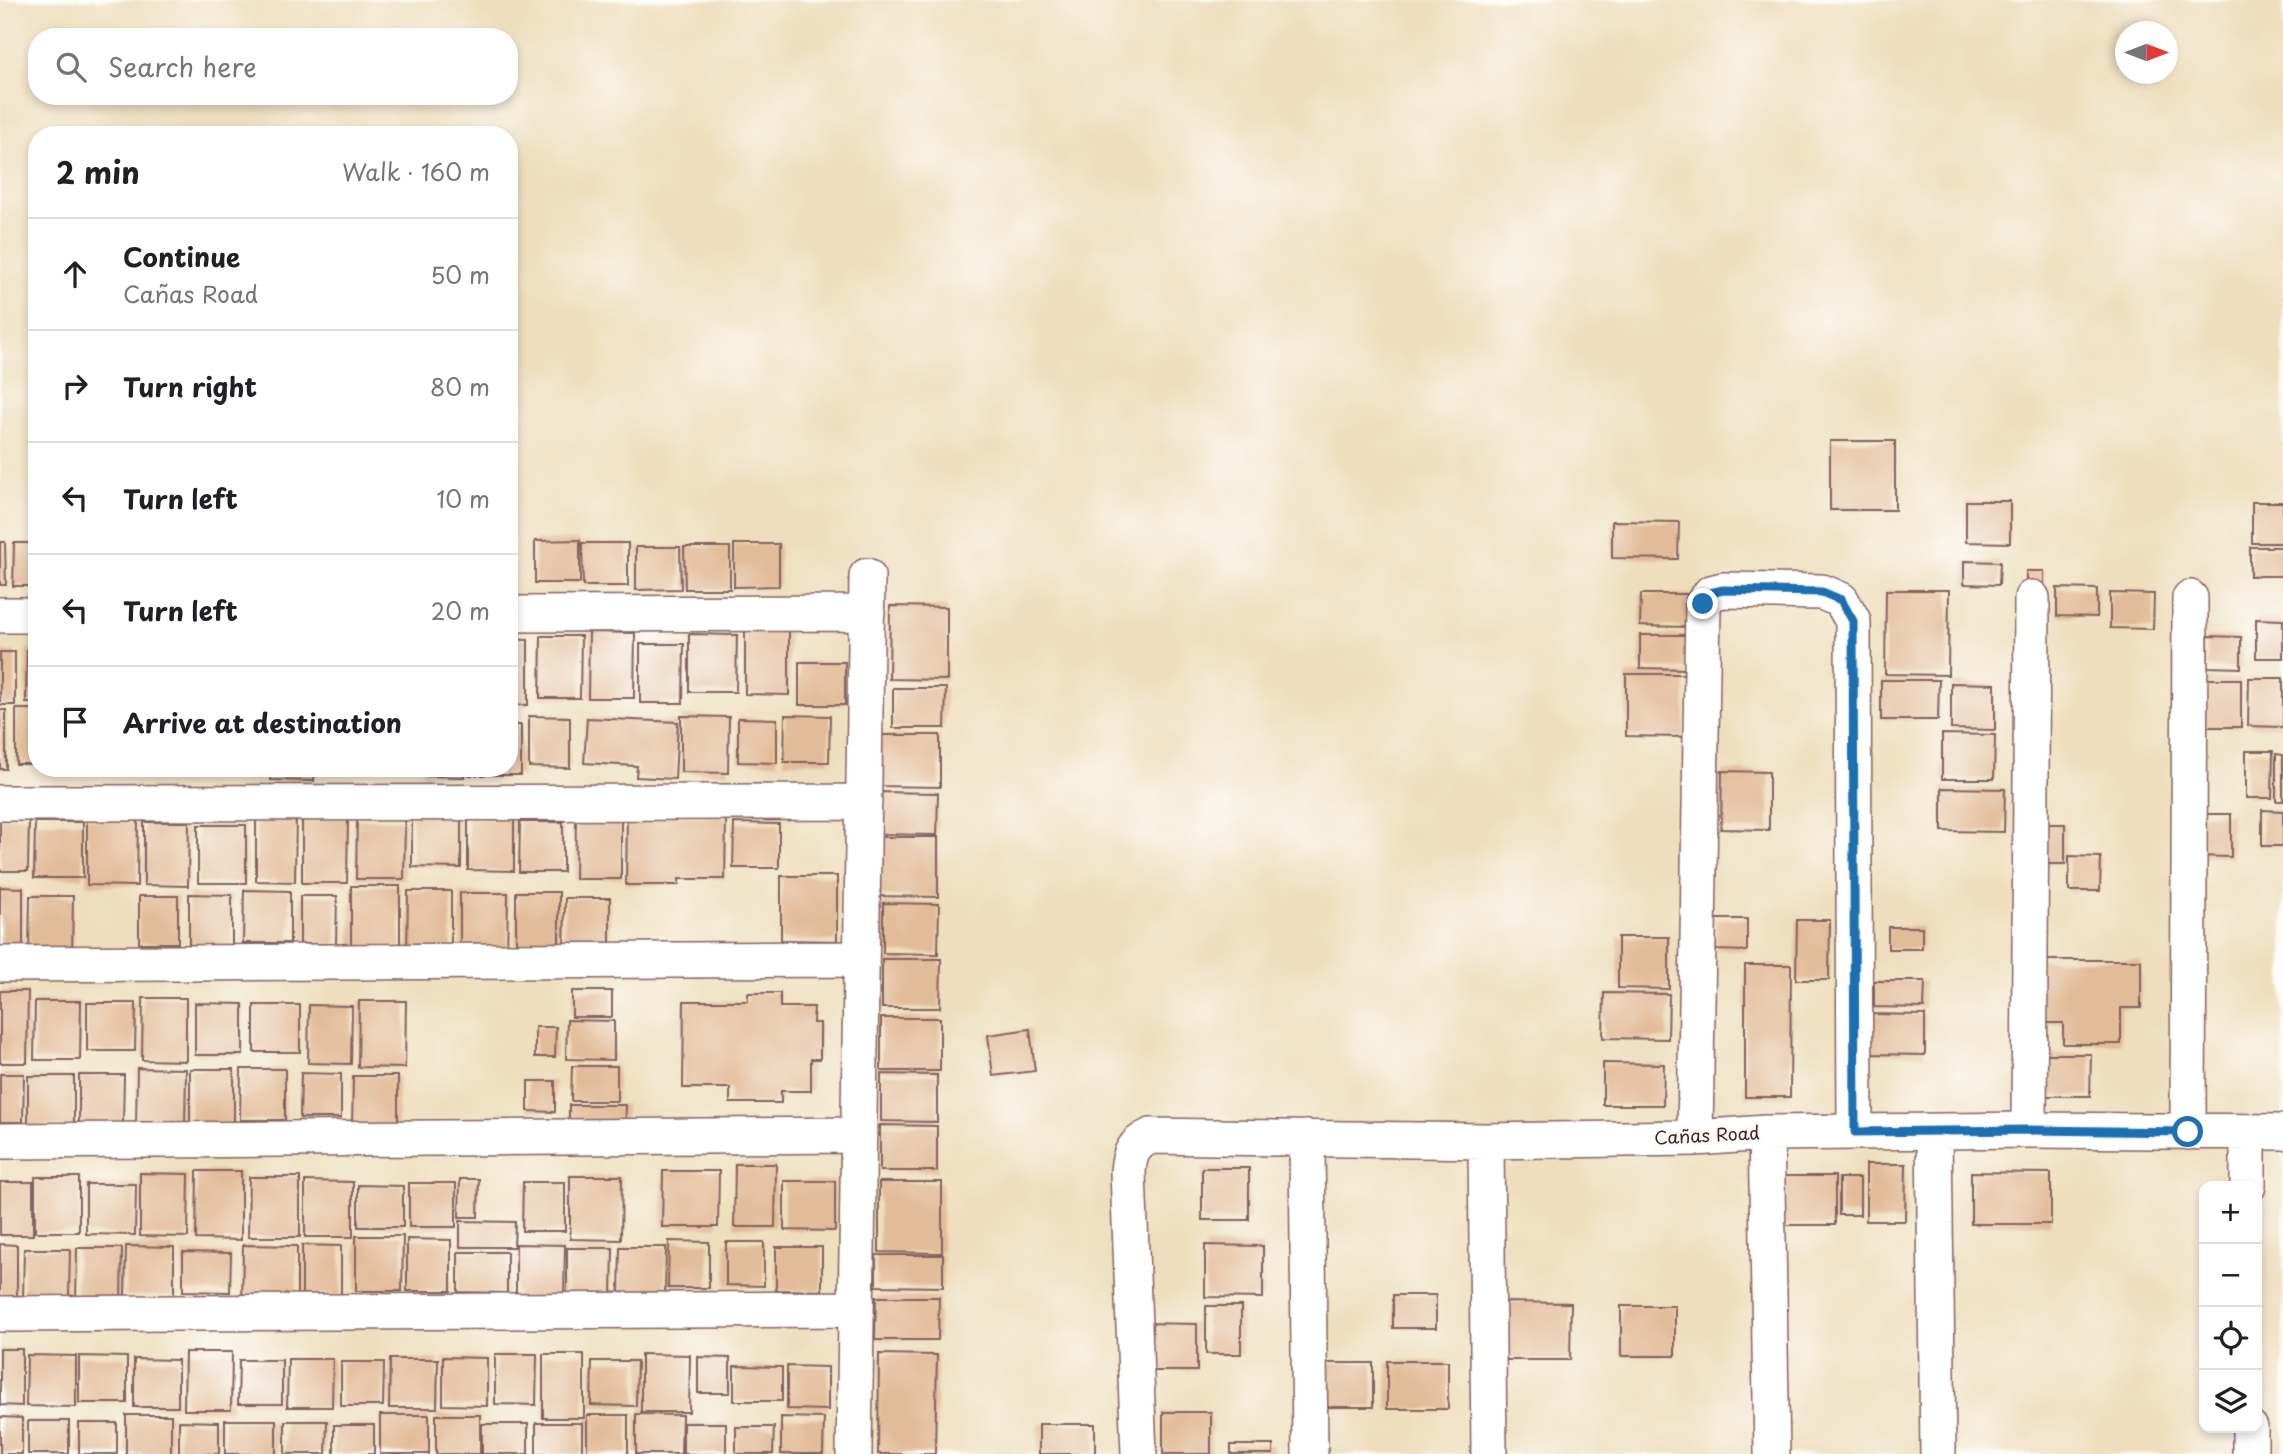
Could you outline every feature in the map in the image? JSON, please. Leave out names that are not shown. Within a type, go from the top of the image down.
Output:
[{"type":"street","points":[[854,1454],[867,576]]},
{"type":"street","points":[[1695,1138],[1703,604],[1710,593],[1723,590],[1822,592],[1841,600],[1853,621],[1855,1132]]},
{"type":"street","points":[[2029,1130],[2032,598]]},
{"type":"street","points":[[2188,1132],[2190,598]]},
{"type":"street","points":[[518,614],[867,612]]},
{"type":"street","points":[[0,615],[28,615]]},
{"type":"street","points":[[0,803],[864,802]]},
{"type":"street","points":[[0,964],[861,959]]},
{"type":"street","name":"Cañas Road","points":[[1139,1454],[1128,1172],[1129,1159],[1134,1148],[1151,1136],[1486,1141],[1695,1138],[1766,1133],[2029,1130],[2283,1132]]},
{"type":"street","points":[[1934,1132],[1938,1454]]},
{"type":"street","points":[[2248,1132],[2248,1181]]},
{"type":"street","points":[[1766,1133],[1772,1454]]},
{"type":"street","points":[[0,1142],[859,1135]]},
{"type":"street","points":[[1307,1138],[1310,1454]]},
{"type":"street","points":[[1486,1141],[1489,1454]]},
{"type":"street","points":[[0,1314],[856,1309]]},
{"type":"street","points":[[2250,1433],[2250,1454]]},
{"type":"building","points":[[1830,441],[1895,441],[1895,510],[1830,510]]},
{"type":"building","points":[[1966,501],[2010,501],[2010,543],[1966,542]]},
{"type":"building","points":[[2252,502],[2283,502],[2283,543],[2252,543]]},
{"type":"building","points":[[1612,521],[1679,522],[1678,559],[1612,558]]},
{"type":"building","points":[[580,540],[580,583],[535,583],[535,541]]},
{"type":"building","points":[[0,542],[5,542],[6,585],[0,585]]},
{"type":"building","points":[[14,543],[28,543],[28,586],[13,586]]},
{"type":"building","points":[[582,543],[628,543],[628,586],[583,586]]},
{"type":"building","points":[[734,544],[779,544],[779,586],[734,587]]},
{"type":"building","points":[[636,547],[680,547],[681,589],[636,590]]},
{"type":"building","points":[[684,547],[730,547],[730,589],[685,589]]},
{"type":"building","points":[[2250,547],[2283,547],[2283,576],[2250,576]]},
{"type":"building","points":[[1964,561],[2000,562],[1999,585],[1964,584]]},
{"type":"building","points":[[2026,571],[2044,571],[2044,588],[2026,588]]},
{"type":"building","points":[[2057,588],[2097,589],[2097,617],[2057,616]]},
{"type":"building","points":[[1886,590],[1949,590],[1948,675],[1885,674]]},
{"type":"building","points":[[2110,593],[2154,594],[2153,629],[2110,628]]},
{"type":"building","points":[[1641,594],[1689,594],[1689,627],[1640,626]]},
{"type":"building","points":[[890,606],[947,607],[947,680],[889,679]]},
{"type":"building","points":[[2256,619],[2283,620],[2283,658],[2256,658]]},
{"type":"building","points":[[745,631],[789,631],[789,695],[745,694]]},
{"type":"building","points":[[589,632],[635,633],[634,698],[588,698]]},
{"type":"building","points":[[689,634],[737,635],[736,692],[689,692]]},
{"type":"building","points":[[1640,635],[1686,635],[1686,669],[1640,668]]},
{"type":"building","points":[[541,636],[581,636],[580,698],[540,698]]},
{"type":"building","points":[[2208,636],[2241,637],[2241,668],[2207,667]]},
{"type":"building","points":[[518,639],[528,640],[528,705],[518,705]]},
{"type":"building","points":[[640,644],[684,644],[683,703],[640,703]]},
{"type":"building","points":[[27,649],[28,649],[28,703]]},
{"type":"building","points":[[0,652],[15,652],[15,705],[0,705]]},
{"type":"building","points":[[799,662],[845,662],[845,705],[799,705]]},
{"type":"building","points":[[1626,674],[1685,674],[1684,737],[1626,736]]},
{"type":"building","points":[[2249,678],[2283,678],[2283,727],[2248,726]]},
{"type":"building","points":[[2204,679],[2241,679],[2241,727],[2203,727]]},
{"type":"building","points":[[1881,680],[1939,680],[1938,720],[1881,720]]},
{"type":"building","points":[[1951,683],[1995,684],[1995,730],[1951,729]]},
{"type":"building","points":[[893,688],[946,688],[945,728],[893,728]]},
{"type":"building","points":[[16,709],[28,709],[28,764],[16,764]]},
{"type":"building","points":[[0,710],[6,710],[6,769],[0,769]]},
{"type":"building","points":[[785,715],[830,716],[829,762],[784,762]]},
{"type":"building","points":[[529,716],[570,717],[570,768],[529,767]]},
{"type":"building","points":[[681,716],[729,717],[728,773],[681,772]]},
{"type":"building","points":[[587,718],[678,722],[675,779],[636,777],[637,766],[584,763]]},
{"type":"building","points":[[738,718],[777,719],[777,763],[738,762]]},
{"type":"building","points":[[518,725],[521,725],[521,775],[518,775]]},
{"type":"building","points":[[1942,734],[1995,735],[1994,779],[1942,779]]},
{"type":"building","points":[[876,735],[940,735],[940,787],[876,786]]},
{"type":"building","points":[[2246,751],[2273,751],[2272,798],[2246,798]]},
{"type":"building","points":[[2276,754],[2283,755],[2283,801],[2276,801]]},
{"type":"building","points":[[1722,771],[1769,772],[1769,830],[1721,829]]},
{"type":"building","points":[[271,777],[314,777],[314,781],[271,780]]},
{"type":"building","points":[[1942,788],[2005,789],[2004,832],[1942,831]]},
{"type":"building","points":[[876,792],[938,793],[937,835],[876,834]]},
{"type":"building","points":[[2262,810],[2283,811],[2283,846],[2262,846]]},
{"type":"building","points":[[256,811],[296,811],[295,882],[256,881]]},
{"type":"building","points":[[412,813],[461,813],[461,868],[412,867]]},
{"type":"building","points":[[627,814],[726,817],[725,879],[679,879],[679,885],[626,885]]},
{"type":"building","points":[[2194,814],[2231,814],[2231,857],[2194,856]]},
{"type":"building","points":[[0,816],[29,817],[28,871],[0,871]]},
{"type":"building","points":[[87,818],[138,818],[137,886],[87,885]]},
{"type":"building","points":[[302,818],[348,818],[347,883],[302,883]]},
{"type":"building","points":[[468,818],[514,818],[514,871],[468,870]]},
{"type":"building","points":[[576,818],[621,818],[621,879],[575,879]]},
{"type":"building","points":[[357,819],[405,820],[404,879],[356,879]]},
{"type":"building","points":[[35,822],[83,822],[83,878],[34,878]]},
{"type":"building","points":[[144,822],[189,822],[188,886],[144,885]]},
{"type":"building","points":[[520,822],[563,822],[563,872],[519,872]]},
{"type":"building","points":[[734,823],[779,824],[779,868],[733,868]]},
{"type":"building","points":[[2037,824],[2065,824],[2065,864],[2037,864]]},
{"type":"building","points":[[198,825],[246,825],[246,883],[198,883]]},
{"type":"building","points":[[878,837],[938,837],[938,897],[877,896]]},
{"type":"building","points":[[2069,856],[2101,857],[2100,891],[2069,891]]},
{"type":"building","points":[[781,876],[837,876],[837,941],[781,940]]},
{"type":"building","points":[[351,886],[400,886],[400,947],[351,947]]},
{"type":"building","points":[[0,887],[23,888],[23,958],[0,958]]},
{"type":"building","points":[[244,890],[290,891],[290,943],[243,943]]},
{"type":"building","points":[[408,891],[451,891],[451,956],[407,955]]},
{"type":"building","points":[[516,892],[559,892],[559,953],[516,953]]},
{"type":"building","points":[[460,893],[508,893],[507,961],[460,960]]},
{"type":"building","points":[[189,894],[232,895],[232,948],[189,948]]},
{"type":"building","points":[[30,896],[73,896],[72,957],[29,957]]},
{"type":"building","points":[[139,896],[178,896],[178,943],[139,943]]},
{"type":"building","points":[[300,896],[337,896],[336,944],[300,944]]},
{"type":"building","points":[[565,898],[610,898],[610,957],[564,956]]},
{"type":"building","points":[[883,903],[939,904],[938,954],[883,953]]},
{"type":"building","points":[[1716,919],[1747,919],[1747,951],[1716,950]]},
{"type":"building","points":[[1797,920],[1830,920],[1829,980],[1796,980]]},
{"type":"building","points":[[1888,927],[1922,927],[1922,949],[1888,949]]},
{"type":"building","points":[[1618,937],[1669,937],[1669,989],[1618,988]]},
{"type":"building","points":[[882,959],[941,959],[940,1008],[882,1008]]},
{"type":"building","points":[[2037,960],[2141,960],[2141,1008],[2121,1008],[2121,1044],[2063,1044],[2063,1023],[2037,1023]]},
{"type":"building","points":[[1745,965],[1791,965],[1790,1097],[1745,1097]]},
{"type":"building","points":[[1874,981],[1925,981],[1924,1008],[1874,1007]]},
{"type":"building","points":[[0,991],[28,991],[27,1063],[0,1063]]},
{"type":"building","points":[[572,991],[612,991],[612,1017],[572,1017]]},
{"type":"building","points":[[748,993],[780,993],[780,1007],[814,1007],[813,1023],[820,1023],[820,1059],[811,1059],[811,1091],[781,1091],[781,1103],[730,1103],[730,1088],[683,1088],[684,1001],[748,1001]]},
{"type":"building","points":[[1604,993],[1669,994],[1668,1039],[1603,1038]]},
{"type":"building","points":[[143,998],[186,998],[186,1061],[142,1060]]},
{"type":"building","points":[[35,1001],[81,1001],[80,1060],[34,1060]]},
{"type":"building","points":[[359,1001],[406,1001],[405,1068],[358,1067]]},
{"type":"building","points":[[87,1003],[136,1003],[135,1051],[87,1051]]},
{"type":"building","points":[[195,1003],[243,1004],[243,1055],[195,1055]]},
{"type":"building","points":[[254,1005],[300,1005],[300,1052],[254,1052]]},
{"type":"building","points":[[309,1005],[352,1006],[351,1064],[308,1063]]},
{"type":"building","points":[[1867,1014],[1925,1015],[1925,1055],[1867,1054]]},
{"type":"building","points":[[881,1018],[940,1018],[940,1071],[881,1071]]},
{"type":"building","points":[[567,1020],[614,1021],[614,1060],[566,1059]]},
{"type":"building","points":[[535,1027],[556,1027],[555,1057],[535,1057]]},
{"type":"building","points":[[1030,1029],[1035,1071],[993,1076],[988,1035]]},
{"type":"building","points":[[2034,1054],[2091,1054],[2090,1096],[2034,1096]]},
{"type":"building","points":[[1603,1063],[1664,1064],[1663,1105],[1603,1105]]},
{"type":"building","points":[[572,1066],[617,1066],[617,1101],[571,1101]]},
{"type":"building","points":[[137,1068],[186,1069],[185,1127],[136,1127]]},
{"type":"building","points":[[190,1069],[234,1069],[234,1123],[190,1123]]},
{"type":"building","points":[[241,1069],[285,1069],[285,1120],[240,1120]]},
{"type":"building","points":[[301,1073],[341,1074],[341,1118],[300,1118]]},
{"type":"building","points":[[0,1074],[24,1074],[23,1122],[0,1122]]},
{"type":"building","points":[[881,1074],[937,1075],[937,1122],[881,1121]]},
{"type":"building","points":[[79,1075],[124,1075],[123,1123],[79,1123]]},
{"type":"building","points":[[28,1076],[74,1076],[74,1126],[28,1126]]},
{"type":"building","points":[[353,1076],[398,1076],[398,1128],[352,1128]]},
{"type":"building","points":[[528,1081],[555,1081],[555,1112],[528,1111]]},
{"type":"building","points":[[569,1105],[626,1105],[625,1134],[569,1133]]},
{"type":"building","points":[[880,1125],[937,1126],[937,1171],[880,1171]]},
{"type":"building","points":[[735,1164],[776,1164],[775,1227],[734,1227]]},
{"type":"building","points":[[1866,1164],[1906,1164],[1905,1221],[1866,1221]]},
{"type":"building","points":[[1202,1168],[1249,1168],[1249,1220],[1202,1220]]},
{"type":"building","points":[[197,1171],[241,1171],[241,1240],[196,1239]]},
{"type":"building","points":[[663,1171],[719,1171],[718,1227],[662,1227]]},
{"type":"building","points":[[1971,1172],[2051,1173],[2051,1224],[1971,1224]]},
{"type":"building","points":[[140,1173],[189,1174],[188,1237],[140,1236]]},
{"type":"building","points":[[570,1176],[622,1176],[621,1240],[570,1239]]},
{"type":"building","points":[[1774,1176],[1835,1176],[1835,1225],[1773,1225]]},
{"type":"building","points":[[35,1177],[79,1177],[79,1232],[35,1232]]},
{"type":"building","points":[[249,1177],[300,1177],[300,1237],[248,1237]]},
{"type":"building","points":[[1839,1178],[1860,1178],[1860,1215],[1839,1215]]},
{"type":"building","points":[[460,1179],[479,1179],[478,1217],[459,1217]]},
{"type":"building","points":[[305,1181],[353,1182],[353,1237],[305,1237]]},
{"type":"building","points":[[784,1181],[835,1181],[835,1231],[784,1230]]},
{"type":"building","points":[[0,1182],[33,1182],[33,1235],[0,1235]]},
{"type":"building","points":[[523,1182],[565,1182],[565,1231],[522,1231]]},
{"type":"building","points":[[879,1182],[942,1182],[942,1253],[879,1252]]},
{"type":"building","points":[[409,1183],[456,1183],[456,1227],[409,1227]]},
{"type":"building","points":[[86,1184],[136,1184],[135,1235],[86,1234]]},
{"type":"building","points":[[358,1185],[403,1186],[403,1227],[358,1227]]},
{"type":"building","points":[[460,1221],[515,1222],[514,1247],[460,1247]]},
{"type":"building","points":[[356,1236],[403,1236],[402,1291],[356,1291]]},
{"type":"building","points":[[407,1239],[451,1240],[451,1291],[407,1291]]},
{"type":"building","points":[[669,1241],[709,1242],[709,1288],[668,1288]]},
{"type":"building","points":[[726,1242],[764,1242],[764,1286],[726,1285]]},
{"type":"building","points":[[0,1244],[17,1245],[17,1297],[0,1297]]},
{"type":"building","points":[[516,1244],[565,1245],[564,1299],[516,1299]]},
{"type":"building","points":[[243,1245],[297,1246],[297,1311],[242,1310]]},
{"type":"building","points":[[302,1245],[341,1246],[341,1295],[302,1294]]},
{"type":"building","points":[[1205,1245],[1263,1246],[1263,1298],[1205,1297]]},
{"type":"building","points":[[126,1246],[174,1247],[174,1296],[125,1296]]},
{"type":"building","points":[[620,1247],[666,1247],[665,1296],[619,1295]]},
{"type":"building","points":[[776,1247],[822,1247],[822,1291],[776,1290]]},
{"type":"building","points":[[77,1248],[122,1248],[121,1302],[76,1302]]},
{"type":"building","points":[[567,1248],[613,1248],[612,1296],[567,1296]]},
{"type":"building","points":[[24,1249],[70,1249],[69,1297],[23,1297]]},
{"type":"building","points":[[183,1252],[231,1253],[230,1292],[183,1291]]},
{"type":"building","points":[[458,1252],[507,1252],[507,1293],[458,1292]]},
{"type":"building","points":[[876,1255],[943,1255],[943,1287],[876,1286]]},
{"type":"building","points":[[1393,1295],[1436,1295],[1436,1328],[1393,1328]]},
{"type":"building","points":[[876,1297],[939,1297],[938,1340],[875,1340]]},
{"type":"building","points":[[1499,1302],[1571,1303],[1570,1360],[1499,1360]]},
{"type":"building","points":[[1206,1306],[1241,1306],[1241,1354],[1206,1354]]},
{"type":"building","points":[[1621,1306],[1675,1306],[1675,1356],[1621,1356]]},
{"type":"building","points":[[1143,1323],[1197,1324],[1197,1371],[1143,1371]]},
{"type":"building","points":[[0,1349],[22,1349],[22,1406],[0,1405]]},
{"type":"building","points":[[185,1352],[232,1352],[231,1410],[184,1410]]},
{"type":"building","points":[[495,1354],[537,1354],[536,1405],[495,1404]]},
{"type":"building","points":[[543,1354],[584,1354],[584,1418],[543,1418]]},
{"type":"building","points":[[641,1354],[690,1355],[689,1412],[641,1412]]},
{"type":"building","points":[[879,1354],[937,1355],[935,1454],[878,1454]]},
{"type":"building","points":[[27,1355],[76,1356],[76,1407],[26,1406]]},
{"type":"building","points":[[79,1356],[127,1357],[127,1403],[79,1403]]},
{"type":"building","points":[[443,1357],[487,1358],[487,1406],[443,1405]]},
{"type":"building","points":[[698,1357],[730,1358],[730,1393],[698,1393]]},
{"type":"building","points":[[134,1359],[178,1360],[178,1407],[134,1407]]},
{"type":"building","points":[[288,1359],[333,1359],[332,1407],[287,1407]]},
{"type":"building","points":[[390,1359],[438,1359],[437,1408],[389,1408]]},
{"type":"building","points":[[239,1360],[282,1360],[282,1404],[238,1404]]},
{"type":"building","points":[[592,1361],[637,1361],[636,1406],[591,1405]]},
{"type":"building","points":[[1387,1361],[1448,1361],[1448,1409],[1387,1409]]},
{"type":"building","points":[[341,1362],[384,1362],[383,1406],[341,1406]]},
{"type":"building","points":[[1326,1363],[1373,1363],[1373,1407],[1326,1407]]},
{"type":"building","points":[[734,1366],[782,1367],[782,1401],[734,1401]]},
{"type":"building","points":[[787,1366],[828,1367],[828,1410],[787,1409]]},
{"type":"building","points":[[1163,1412],[1211,1412],[1211,1454],[1163,1454]]},
{"type":"building","points":[[636,1414],[682,1415],[681,1454],[636,1454]]},
{"type":"building","points":[[126,1415],[171,1415],[171,1454],[126,1454]]},
{"type":"building","points":[[380,1415],[429,1415],[429,1454],[380,1454]]},
{"type":"building","points":[[436,1415],[480,1415],[480,1454],[436,1454]]},
{"type":"building","points":[[587,1415],[628,1415],[628,1454],[587,1454]]},
{"type":"building","points":[[0,1417],[22,1418],[22,1454],[0,1454]]},
{"type":"building","points":[[781,1417],[824,1418],[823,1454],[781,1454]]},
{"type":"building","points":[[225,1420],[276,1420],[276,1454],[225,1454]]},
{"type":"building","points":[[28,1421],[69,1421],[69,1454],[28,1454]]},
{"type":"building","points":[[179,1421],[219,1422],[219,1454],[179,1454]]},
{"type":"building","points":[[285,1421],[327,1421],[326,1454],[285,1454]]},
{"type":"building","points":[[79,1423],[117,1423],[117,1454],[79,1454]]},
{"type":"building","points":[[536,1423],[582,1423],[582,1454],[536,1454]]},
{"type":"building","points":[[683,1423],[726,1423],[726,1454],[683,1454]]},
{"type":"building","points":[[482,1424],[528,1424],[528,1454],[482,1454]]},
{"type":"building","points":[[1039,1424],[1095,1424],[1095,1454],[1039,1454]]},
{"type":"building","points":[[334,1425],[374,1425],[374,1454],[334,1454]]},
{"type":"building","points":[[736,1427],[774,1427],[773,1454],[736,1454]]},
{"type":"building","points":[[1231,1445],[1273,1445],[1273,1454],[1231,1454]]},
{"type":"route","points":[[1703,604],[1710,593],[1723,590],[1822,592],[1841,600],[1853,621],[1855,1132],[2188,1132]]}]
